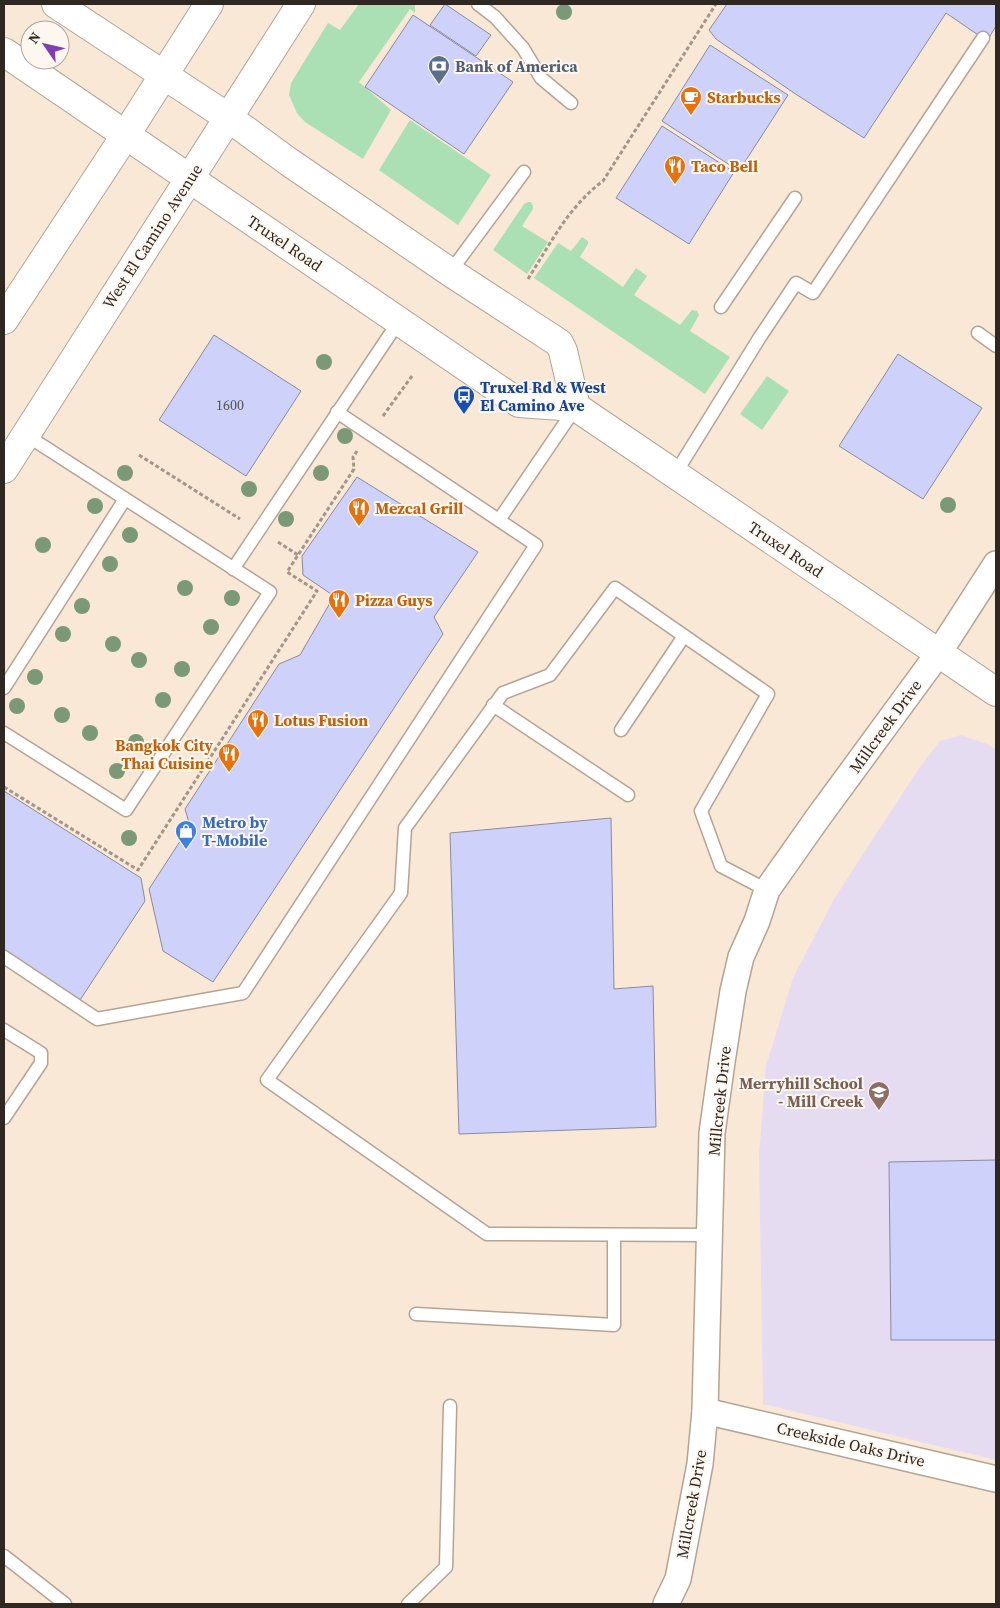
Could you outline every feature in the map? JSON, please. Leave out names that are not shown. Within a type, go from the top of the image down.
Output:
[{"type":"main road","points":[[56,4],[229,118],[289,162],[450,272],[559,343],[563,351],[576,407]]},
{"type":"main road","points":[[4,320],[126,136],[209,4]]},
{"type":"main road","name":"West El Camino Avenue","points":[[4,469],[301,4]]},
{"type":"main road","name":"Truxel Road","points":[[4,52],[519,403],[576,407],[996,692]]},
{"type":"street","name":"Millcreek Drive","points":[[666,1604],[678,1579],[700,1464],[705,1411],[712,1133],[730,1009],[742,957],[767,890],[822,811],[938,654],[996,564]]},
{"type":"street","name":"Creekside Oaks Drive","points":[[705,1411],[996,1479]]},
{"type":"lane","points":[[478,4],[495,17],[523,48],[541,78],[570,103]]},
{"type":"lane","points":[[675,474],[760,337],[796,283],[813,293],[983,38]]},
{"type":"lane","points":[[450,272],[524,172]]},
{"type":"lane","points":[[720,307],[795,198]]},
{"type":"lane","points":[[233,568],[399,321]]},
{"type":"lane","points":[[978,333],[996,346]]},
{"type":"lane","points":[[500,520],[576,407]]},
{"type":"lane","points":[[4,957],[97,1019],[243,993],[536,545],[337,412]]},
{"type":"lane","points":[[4,733],[126,810],[270,592],[26,435]]},
{"type":"lane","points":[[4,688],[125,500]]},
{"type":"lane","points":[[710,1235],[487,1234],[267,1080],[401,893],[405,828],[503,693],[550,675],[615,588],[768,694],[701,811],[721,866],[767,890]]},
{"type":"lane","points":[[621,730],[684,636]]},
{"type":"lane","points":[[493,705],[628,795]]},
{"type":"lane","points":[[4,1030],[41,1053],[41,1063],[4,1118]]},
{"type":"lane","points":[[416,1314],[614,1325],[614,1235]]},
{"type":"lane","points":[[408,1604],[446,1567],[450,1406]]},
{"type":"lane","points":[[4,1556],[65,1604]]},
{"type":"path","points":[[528,279],[561,225],[588,192],[603,181],[716,4]]},
{"type":"path","points":[[140,455],[298,555]]},
{"type":"shaded area","name":"Merryhill School - Mill Creek","points":[[961,735],[987,744],[996,750],[996,1460],[763,1404],[759,1156],[766,1066],[793,978],[834,899],[919,768],[940,741]]},
{"type":"green space","points":[[359,4],[415,4],[415,13],[410,9],[359,82],[391,110],[363,159],[305,122],[297,113],[289,95],[291,83],[328,23],[340,30]]},
{"type":"green space","points":[[410,120],[491,175],[458,225],[379,170]]},
{"type":"green space","points":[[531,202],[533,209],[522,226],[548,242],[527,274],[493,250],[524,204]]},
{"type":"green space","points":[[582,237],[588,241],[588,244],[580,257],[623,287],[636,268],[647,276],[634,295],[680,325],[692,310],[697,311],[699,315],[690,331],[730,357],[705,394],[534,278],[558,243],[571,251]]},
{"type":"green space","points":[[767,376],[789,391],[762,430],[740,414]]},
{"type":"building","points":[[445,4],[491,35],[476,56],[430,25]]},
{"type":"building","points":[[727,4],[996,4],[996,26],[987,41],[946,13],[864,138],[794,93],[716,39],[709,30]]},
{"type":"building","name":"Bank of America","points":[[413,15],[513,82],[464,154],[365,87]]},
{"type":"building","points":[[710,45],[788,95],[739,171],[662,121]]},
{"type":"building","name":"Taco Bell","points":[[662,126],[734,172],[689,244],[616,198]]},
{"type":"building","points":[[214,335],[301,391],[246,476],[159,420]]},
{"type":"building","points":[[898,354],[982,408],[923,499],[839,446]]},
{"type":"building","points":[[357,477],[478,552],[434,617],[443,634],[213,982],[163,951],[149,889],[190,826],[185,809],[279,664],[300,655],[334,596],[303,575],[302,556]]},
{"type":"building","points":[[4,791],[141,878],[145,901],[80,1000],[4,951]]},
{"type":"building","points":[[611,818],[614,989],[653,986],[656,1127],[459,1134],[450,833]]},
{"type":"building","points":[[996,1160],[996,1340],[891,1340],[889,1162]]},
{"type":"place","name":"Bank of America","points":[[439,85]]},
{"type":"place","name":"Starbucks","points":[[691,116]]},
{"type":"place","name":"Taco Bell","points":[[675,185]]},
{"type":"place","name":"Truxel Rd & West El Camino Ave","points":[[464,415]]},
{"type":"place","name":"Mezcal Grill","points":[[359,527]]},
{"type":"place","name":"Pizza Guys","points":[[339,619]]},
{"type":"place","name":"Lotus Fusion","points":[[258,739]]},
{"type":"place","name":"Bangkok City Thai Cuisine","points":[[229,773]]},
{"type":"place","name":"Metro by T-Mobile","points":[[186,850]]},
{"type":"place","name":"Merryhill School - Mill Creek","points":[[879,1111]]}]
